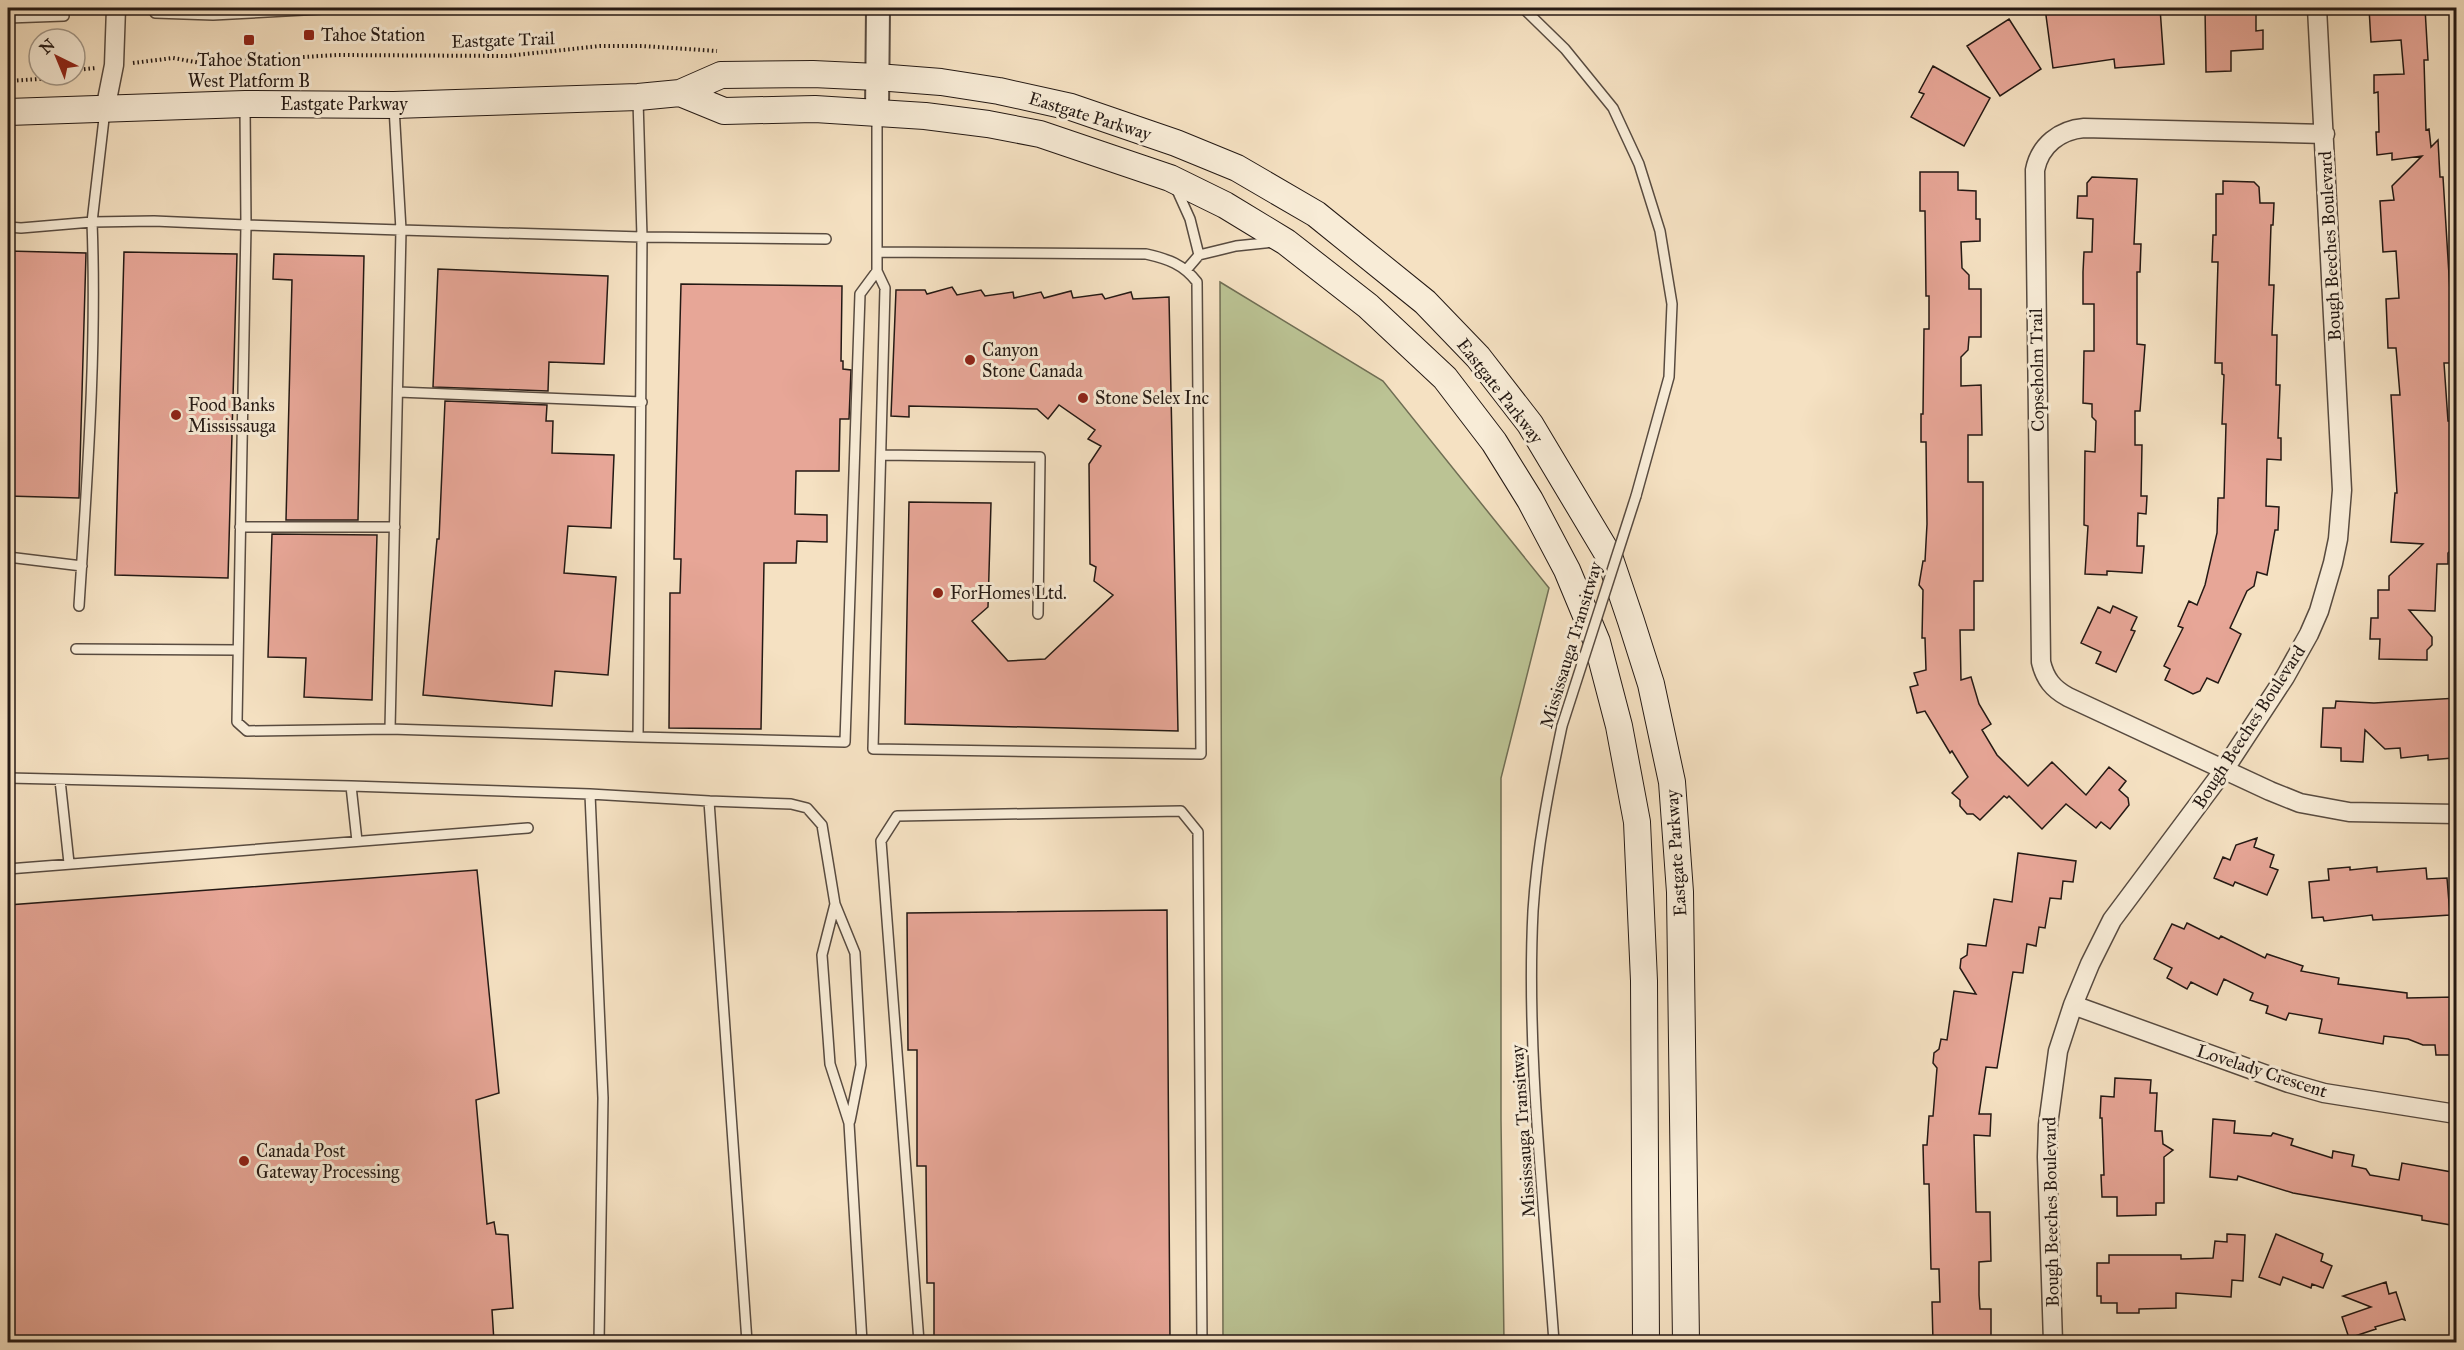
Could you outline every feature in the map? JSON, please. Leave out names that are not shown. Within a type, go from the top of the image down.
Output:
[{"type":"main road","name":"Eastgate Parkway","points":[[8,112],[245,104],[394,105],[638,97],[680,93],[721,75],[813,74],[877,77],[941,82],[999,91],[1071,107],[1176,143],[1238,168],[1316,214],[1425,302],[1478,357],[1530,424],[1609,556],[1651,684],[1672,782],[1680,892],[1683,963],[1686,1342]]},
{"type":"main road","name":"Eastgate Parkway","points":[[680,93],[723,111],[815,109],[877,112],[988,124],[1040,134],[1170,178],[1225,205],[1286,242],[1368,306],[1445,378],[1494,442],[1530,500],[1567,570],[1597,642],[1619,726],[1637,822],[1644,981],[1646,1342]]},
{"type":"street","points":[[105,110],[114,65],[116,8]]},
{"type":"street","points":[[877,112],[878,8]]},
{"type":"street","name":"Bough Beeches Boulevard","points":[[2053,1342],[2048,1125],[2058,1051],[2073,1005],[2112,920],[2224,770],[2285,677],[2309,634],[2327,587],[2338,539],[2342,490],[2317,8]]},
{"type":"street","name":"Copseholm Trail","points":[[2325,134],[2075,129],[2051,141],[2039,157],[2035,170],[2040,653],[2043,671],[2053,687],[2060,693],[2300,803],[2349,812],[2457,814]]},
{"type":"street","name":"Lovelady Crescent","points":[[2073,1005],[2289,1083],[2324,1093],[2457,1114]]},
{"type":"lane","points":[[166,8],[155,13],[213,15],[340,8]]},
{"type":"lane","name":"Mississauga Transitway","points":[[1523,8],[1565,49],[1613,108],[1639,164],[1660,231],[1672,304],[1669,377],[1636,496],[1562,726],[1543,816],[1533,910],[1532,993],[1535,1073],[1554,1342]]},
{"type":"lane","points":[[8,18],[64,16]]},
{"type":"lane","points":[[638,97],[642,237],[638,737]]},
{"type":"lane","points":[[245,104],[246,225],[237,722],[247,731],[390,729],[844,742],[860,294],[877,271]]},
{"type":"lane","points":[[390,729],[401,230],[394,105]]},
{"type":"lane","points":[[79,606],[88,480],[94,283],[92,222],[105,110]]},
{"type":"lane","points":[[877,112],[877,252],[877,271],[885,288],[873,749],[1201,754],[1197,282],[1187,269],[1169,260],[1146,254],[877,252]]},
{"type":"lane","points":[[1170,178],[1184,202],[1199,255]]},
{"type":"lane","points":[[8,227],[154,221],[642,237],[826,239]]},
{"type":"lane","points":[[1187,269],[1199,255],[1254,243],[1286,242]]},
{"type":"lane","points":[[398,392],[642,402]]},
{"type":"lane","points":[[881,455],[1040,456],[1038,614]]},
{"type":"lane","points":[[240,526],[395,527]]},
{"type":"lane","points":[[8,557],[82,566]]},
{"type":"lane","points":[[76,649],[237,650]]},
{"type":"lane","points":[[10,780],[351,786],[590,794],[791,804],[807,808],[822,825],[835,904],[855,953],[861,1065],[849,1123]]},
{"type":"lane","points":[[60,780],[69,863]]},
{"type":"lane","points":[[351,786],[357,842]]},
{"type":"lane","points":[[590,794],[603,1098],[599,1342]]},
{"type":"lane","points":[[708,801],[747,1342]]},
{"type":"lane","points":[[919,1342],[881,841],[897,816],[1181,811],[1198,832],[1202,1342]]},
{"type":"lane","points":[[8,869],[528,828]]},
{"type":"lane","points":[[835,904],[822,955],[830,1064],[849,1123],[862,1342]]},
{"type":"path","name":"Eastgate Trail","points":[[172,58],[201,63],[337,55],[498,56],[600,46],[642,46],[724,52]]},
{"type":"path","points":[[8,81],[27,80]]},
{"type":"green space","points":[[1220,282],[1383,381],[1549,588],[1501,778],[1501,1120],[1504,1342],[1223,1342]]},
{"type":"building","points":[[2045,8],[2095,8],[2095,10],[2160,8],[2164,64],[2115,68],[2114,59],[2053,68]]},
{"type":"building","points":[[2205,8],[2256,8],[2256,31],[2263,30],[2263,49],[2231,51],[2231,71],[2206,72]]},
{"type":"building","points":[[2369,8],[2425,8],[2428,60],[2424,60],[2426,130],[2429,129],[2431,147],[2438,140],[2440,177],[2443,177],[2452,324],[2456,323],[2457,352],[2451,352],[2451,363],[2444,363],[2448,421],[2457,421],[2457,461],[2453,461],[2453,548],[2448,553],[2448,564],[2437,564],[2435,611],[2409,610],[2432,637],[2432,645],[2427,650],[2427,660],[2379,659],[2380,639],[2370,639],[2371,618],[2378,618],[2378,590],[2389,590],[2389,576],[2423,544],[2391,542],[2395,493],[2397,493],[2391,395],[2400,395],[2396,348],[2388,348],[2386,299],[2399,298],[2396,251],[2383,252],[2380,201],[2394,200],[2392,186],[2422,156],[2392,160],[2392,153],[2377,155],[2378,92],[2374,93],[2374,75],[2404,74],[2401,40],[2371,42]]},
{"type":"building","points":[[2009,19],[2041,69],[2000,96],[1967,46]]},
{"type":"building","points":[[1933,66],[1990,98],[1964,146],[1911,117],[1924,94],[1919,92]]},
{"type":"building","points":[[1920,172],[1958,172],[1958,190],[1976,191],[1976,219],[1980,219],[1980,241],[1961,242],[1962,268],[1969,275],[1969,289],[1981,289],[1981,337],[1969,337],[1968,350],[1961,357],[1961,386],[1981,385],[1982,435],[1968,435],[1968,482],[1983,482],[1983,581],[1974,581],[1974,630],[1960,630],[1961,680],[1971,677],[1979,704],[1991,724],[1982,730],[1997,755],[2028,786],[2052,762],[2086,795],[2109,767],[2126,781],[2119,790],[2128,798],[2129,805],[2110,829],[2101,822],[2096,828],[2066,804],[2042,829],[2009,796],[2007,798],[2004,796],[1980,820],[1973,814],[1967,814],[1960,806],[1960,800],[1952,793],[1968,777],[1952,751],[1950,753],[1925,711],[1917,713],[1910,687],[1918,685],[1914,673],[1926,670],[1925,638],[1922,638],[1923,590],[1919,585],[1923,561],[1925,561],[1927,524],[1926,442],[1921,442],[1921,414],[1923,414],[1924,329],[1929,329],[1929,296],[1926,296],[1925,211],[1920,211]]},
{"type":"building","points":[[2092,177],[2137,179],[2134,244],[2141,244],[2140,272],[2137,272],[2137,344],[2145,345],[2140,411],[2135,411],[2135,445],[2142,445],[2141,496],[2147,496],[2146,514],[2138,513],[2137,546],[2144,546],[2142,573],[2107,571],[2107,575],[2085,574],[2088,526],[2084,525],[2085,451],[2095,452],[2096,421],[2092,417],[2092,404],[2083,403],[2084,351],[2094,351],[2094,304],[2083,304],[2083,272],[2084,252],[2092,252],[2093,219],[2077,218],[2078,196],[2087,196],[2087,183]]},
{"type":"building","points":[[2223,181],[2254,182],[2259,187],[2260,203],[2274,203],[2269,285],[2274,285],[2272,335],[2277,335],[2276,385],[2280,385],[2278,438],[2281,438],[2281,460],[2267,459],[2266,506],[2279,507],[2278,530],[2275,530],[2267,575],[2257,572],[2254,586],[2247,591],[2230,628],[2241,634],[2218,683],[2207,678],[2200,691],[2193,694],[2165,680],[2170,669],[2164,666],[2183,628],[2178,626],[2189,601],[2197,605],[2205,585],[2217,533],[2218,498],[2224,498],[2226,424],[2222,424],[2224,375],[2222,374],[2222,363],[2215,363],[2218,262],[2212,262],[2213,235],[2216,235],[2216,194],[2223,194]]},
{"type":"building","points":[[8,251],[86,253],[79,498],[8,496]]},
{"type":"building","name":"Food Banks Mississauga","points":[[124,252],[237,254],[228,578],[115,575]]},
{"type":"building","points":[[274,254],[364,256],[358,520],[286,520],[292,280],[273,279]]},
{"type":"building","points":[[438,269],[608,276],[604,364],[549,362],[548,391],[433,387]]},
{"type":"building","points":[[681,284],[842,286],[841,361],[843,361],[843,369],[851,370],[849,419],[840,419],[839,471],[796,471],[795,514],[827,515],[827,542],[797,541],[796,563],[764,563],[761,729],[669,728],[670,593],[680,593],[681,559],[674,559]]},
{"type":"building","points":[[952,287],[957,295],[981,290],[985,296],[1013,292],[1014,298],[1041,292],[1044,298],[1071,291],[1073,298],[1102,294],[1105,299],[1131,292],[1133,299],[1169,297],[1178,731],[905,724],[909,502],[991,503],[988,607],[972,621],[1008,661],[1045,659],[1113,595],[1094,581],[1096,567],[1090,564],[1089,464],[1101,446],[1088,439],[1095,430],[1059,405],[1048,419],[1037,409],[909,406],[909,417],[891,416],[896,290],[925,290],[927,294]]},
{"type":"building","points":[[445,401],[547,405],[546,421],[553,421],[552,453],[614,455],[611,528],[568,526],[564,573],[616,577],[608,675],[555,671],[552,706],[423,695],[437,539],[439,539]]},
{"type":"building","points":[[272,534],[377,535],[372,700],[304,697],[306,658],[268,657]]},
{"type":"building","points":[[2113,606],[2137,617],[2131,630],[2135,631],[2116,672],[2096,663],[2101,652],[2081,643],[2098,607],[2110,613]]},
{"type":"building","points":[[2457,698],[2457,747],[2453,747],[2453,758],[2428,760],[2428,755],[2401,758],[2400,748],[2385,749],[2365,730],[2363,762],[2341,761],[2341,748],[2321,747],[2323,708],[2335,708],[2336,701],[2374,703]]},
{"type":"building","points":[[2257,838],[2254,847],[2274,855],[2270,867],[2278,870],[2267,895],[2235,882],[2233,886],[2214,878],[2223,857],[2230,860],[2236,845]]},
{"type":"building","points":[[2018,853],[2076,861],[2073,882],[2063,881],[2061,899],[2050,898],[2045,928],[2039,927],[2036,946],[2027,944],[2023,973],[2013,972],[1997,1068],[1986,1067],[1979,1114],[1991,1114],[1990,1136],[1974,1135],[1976,1212],[1990,1212],[1991,1261],[1979,1262],[1979,1295],[1980,1309],[1991,1309],[1991,1342],[1933,1342],[1932,1302],[1940,1302],[1939,1269],[1931,1269],[1929,1184],[1924,1184],[1923,1145],[1927,1145],[1929,1116],[1933,1116],[1937,1068],[1933,1063],[1934,1053],[1939,1049],[1941,1039],[1947,1040],[1954,991],[1976,994],[1960,968],[1961,959],[1967,955],[1968,944],[1986,946],[1994,899],[2012,902]]},
{"type":"building","points":[[2350,867],[2350,870],[2377,867],[2377,872],[2426,868],[2427,879],[2447,878],[2450,915],[2373,920],[2372,915],[2324,921],[2323,917],[2312,918],[2309,882],[2329,880],[2328,869]]},
{"type":"building","name":"Canada Post Gateway Processing","points":[[477,870],[499,1093],[476,1100],[487,1224],[494,1222],[496,1234],[508,1235],[513,1308],[492,1310],[494,1342],[8,1342],[8,905]]},
{"type":"building","points":[[1167,910],[1170,1342],[934,1342],[934,1283],[927,1283],[926,1166],[917,1166],[917,1050],[908,1050],[907,913]]},
{"type":"building","points":[[2187,923],[2219,939],[2221,936],[2265,958],[2267,954],[2303,966],[2301,971],[2339,978],[2338,984],[2407,993],[2407,998],[2455,997],[2457,1055],[2436,1055],[2435,1045],[2423,1045],[2408,1039],[2384,1036],[2383,1044],[2319,1033],[2322,1019],[2289,1013],[2286,1020],[2266,1013],[2268,1006],[2250,1000],[2253,993],[2224,979],[2217,995],[2191,982],[2187,989],[2167,978],[2172,968],[2154,959],[2172,924],[2184,929]]},
{"type":"building","points":[[2115,1078],[2151,1080],[2150,1093],[2157,1093],[2155,1131],[2162,1131],[2163,1144],[2173,1150],[2164,1157],[2164,1203],[2156,1203],[2156,1215],[2117,1216],[2117,1197],[2102,1197],[2101,1175],[2104,1175],[2102,1118],[2100,1118],[2101,1096],[2114,1097]]},
{"type":"building","points":[[2213,1119],[2235,1121],[2234,1133],[2271,1136],[2273,1133],[2293,1139],[2291,1145],[2332,1158],[2333,1151],[2354,1155],[2352,1166],[2366,1169],[2370,1175],[2399,1180],[2402,1163],[2457,1173],[2457,1226],[2422,1220],[2422,1216],[2293,1193],[2238,1176],[2237,1180],[2210,1177]]},
{"type":"building","points":[[2227,1234],[2245,1235],[2243,1281],[2232,1280],[2231,1297],[2176,1293],[2176,1308],[2139,1309],[2139,1313],[2117,1313],[2117,1303],[2101,1303],[2101,1296],[2097,1296],[2097,1263],[2109,1263],[2109,1255],[2181,1255],[2181,1259],[2213,1258],[2215,1241],[2227,1242]]},
{"type":"building","points":[[2276,1234],[2323,1254],[2321,1261],[2332,1266],[2323,1288],[2312,1284],[2311,1288],[2283,1277],[2280,1285],[2259,1277]]},
{"type":"building","points":[[2386,1282],[2389,1294],[2396,1292],[2405,1320],[2375,1327],[2376,1329],[2349,1338],[2342,1317],[2371,1307],[2343,1296]]},
{"type":"place","name":"Tahoe Station","points":[[309,35]]},
{"type":"place","name":"Tahoe Station West Platform B","points":[[249,40]]},
{"type":"place","name":"Canyon Stone Canada","points":[[970,360]]},
{"type":"place","name":"Stone Selex Inc","points":[[1083,398]]},
{"type":"place","name":"Food Banks Mississauga","points":[[176,415]]},
{"type":"place","name":"ForHomes Ltd.","points":[[938,593]]},
{"type":"place","name":"Canada Post Gateway Processing","points":[[244,1161]]}]
